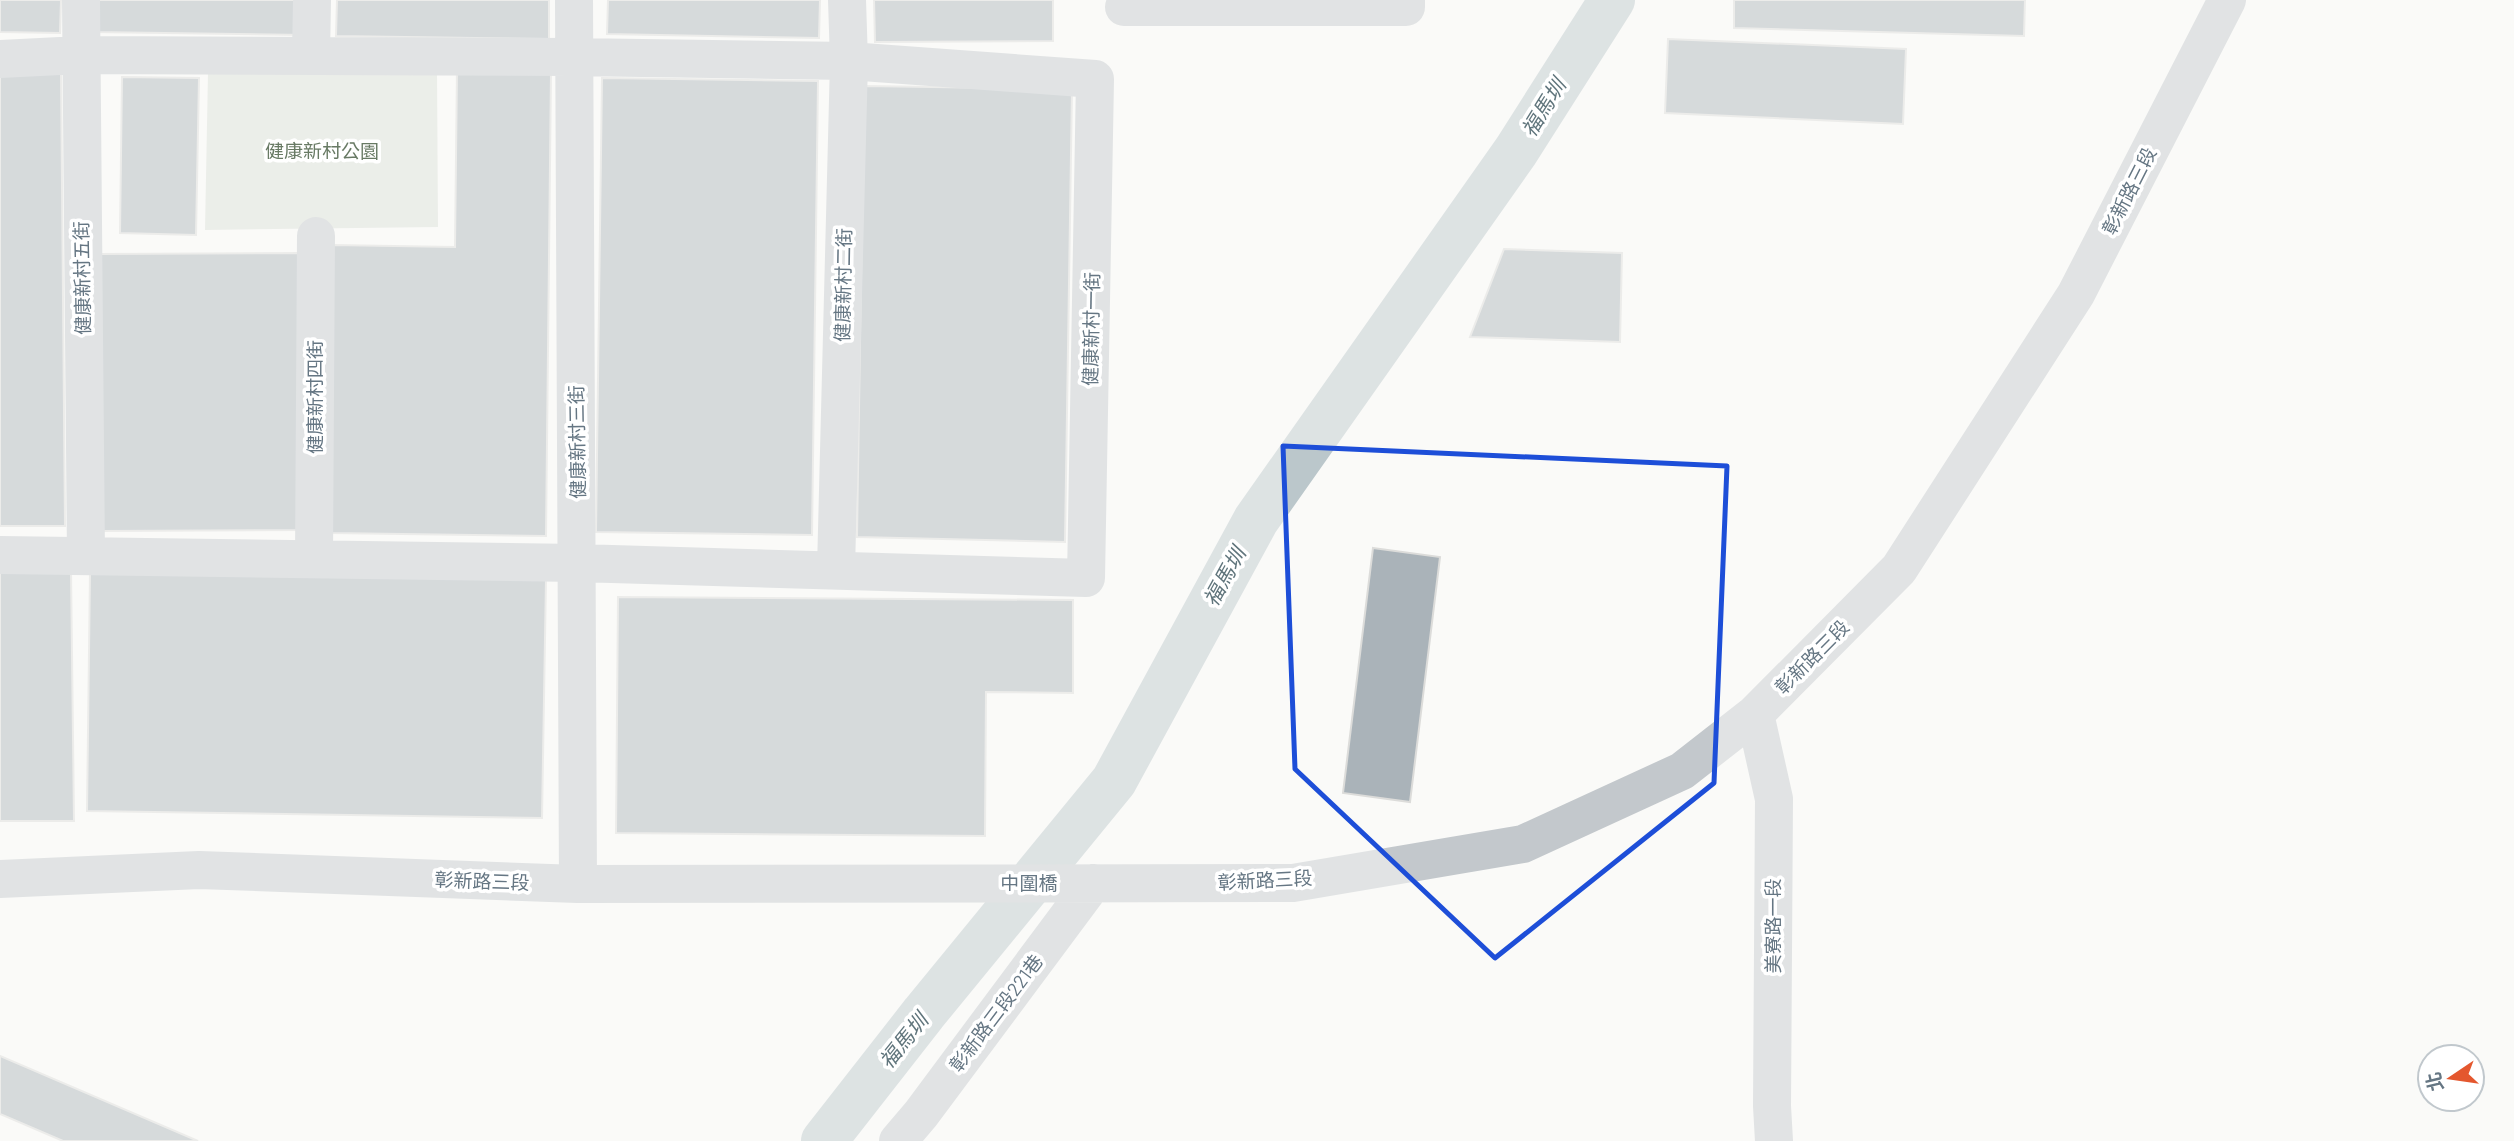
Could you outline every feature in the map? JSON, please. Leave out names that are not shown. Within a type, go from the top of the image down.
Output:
[{"type":"street","name":"健康新村五街","points":[[81,0],[86,556]]},
{"type":"street","points":[[311,56],[312,0]]},
{"type":"street","name":"健康新村三街","points":[[575,0],[573,57],[578,884]]},
{"type":"street","name":"健康新村二街","points":[[836,569],[849,61],[847,0]]},
{"type":"street","points":[[1124,7],[1406,7],[1406,0]]},
{"type":"street","name":"彰新路三段","points":[[1093,883],[1293,883],[1523,844],[1682,771],[1755,714],[1899,569],[2076,294],[2227,0]]},
{"type":"street","points":[[0,59],[80,55],[849,61]]},
{"type":"street","name":"健康新村一街","points":[[836,569],[1086,578],[1095,79],[849,61]]},
{"type":"street","name":"健康新村四街","points":[[314,559],[316,236]]},
{"type":"street","points":[[0,555],[836,569]]},
{"type":"street","name":"美寮路一段","points":[[1755,714],[1774,799],[1774,1141]]},
{"type":"street","name":"彰新路三段","points":[[0,880],[199,870],[578,884],[965,883]]},
{"type":"street","name":"中圍橋","points":[[965,883],[1093,883]]},
{"type":"street","name":"彰新路三段221巷","points":[[898,1141],[1093,883]]},
{"type":"highlighted area","points":[[1283,446],[1727,466],[1714,783],[1495,958],[1295,769]]},
{"type":"green space","name":"健康新村公園","points":[[208,73],[437,74],[438,227],[205,230]]},
{"type":"building","points":[[0,0],[61,0],[60,33],[0,32]]},
{"type":"building","points":[[93,0],[306,0],[305,35],[93,32]]},
{"type":"building","points":[[337,0],[549,0],[549,39],[336,36]]},
{"type":"building","points":[[608,0],[820,0],[819,38],[607,34]]},
{"type":"building","points":[[874,0],[1053,0],[1053,41],[875,42]]},
{"type":"building","points":[[1734,0],[2025,0],[2024,36],[1734,28]]},
{"type":"building","points":[[1668,39],[1906,49],[1903,124],[1665,113]]},
{"type":"building","points":[[457,69],[551,71],[546,536],[331,533],[333,245],[455,247]]},
{"type":"building","points":[[61,72],[65,526],[0,526],[0,73]]},
{"type":"building","points":[[122,77],[199,78],[196,235],[120,233]]},
{"type":"building","points":[[602,78],[818,81],[812,535],[596,532]]},
{"type":"building","points":[[864,86],[1072,89],[1065,542],[857,537]]},
{"type":"building","points":[[1504,249],[1622,253],[1620,342],[1470,337]]},
{"type":"building","points":[[298,253],[301,530],[102,531],[100,254]]},
{"type":"building","points":[[1373,548],[1440,557],[1410,802],[1343,793]]},
{"type":"building","points":[[0,570],[71,570],[74,821],[0,821]]},
{"type":"building","points":[[90,572],[546,579],[542,818],[87,811]]},
{"type":"building","points":[[618,597],[1073,600],[1073,693],[986,692],[985,836],[616,833]]},
{"type":"building","points":[[0,1056],[198,1141],[63,1141],[0,1114]]},
{"type":"waterway","name":"福馬圳","points":[[824,1141],[924,1013],[1114,781],[1256,520],[1516,151],[1612,0]]}]
